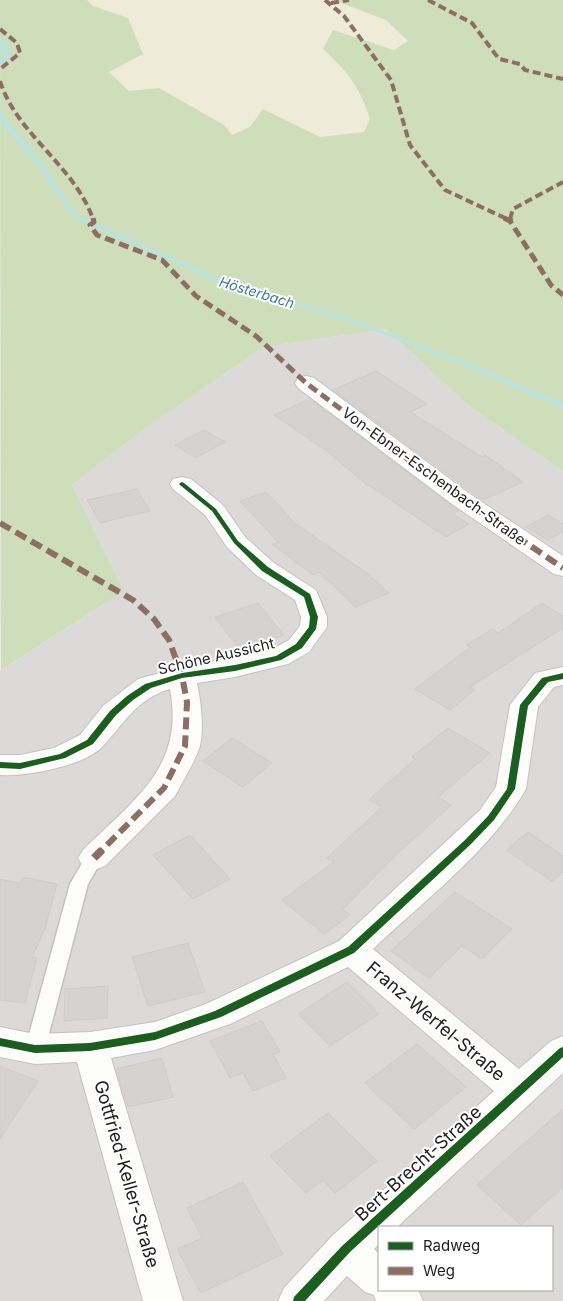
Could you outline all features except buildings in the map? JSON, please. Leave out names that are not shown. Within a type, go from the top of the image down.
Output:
[{"type":"street","name":"Von-Ebner-Eschenbach-Straße","points":[[306,383],[460,499],[563,568]]},
{"type":"street","name":"Schöne Aussicht","points":[[0,765],[20,766],[62,756],[90,742],[113,713],[148,686],[182,676],[235,668],[278,658],[299,646],[313,628],[314,617],[307,596],[265,569],[236,542],[214,510],[182,484]]},
{"type":"street","points":[[94,858],[164,788],[185,746],[186,702],[182,676]]},
{"type":"street","points":[[0,1042],[35,1049],[90,1047],[154,1036],[218,1014],[351,950],[468,842],[491,818],[511,789],[524,705],[545,680],[563,676]]},
{"type":"street","name":"Franz-Werfel-Straße","points":[[351,950],[520,1091]]},
{"type":"street","name":"Gottfried-Keller-Straße","points":[[90,1047],[163,1301]]},
{"type":"street","name":"Bert-Brecht-Straße","points":[[298,1301],[346,1249],[563,1051]]},
{"type":"street","points":[[346,1249],[378,1278]]},
{"type":"street","points":[[392,1291],[403,1301]]},
{"type":"lane","points":[[35,1049],[79,884],[94,858]]},
{"type":"shaded area","points":[[87,0],[333,0],[386,20],[408,41],[394,50],[333,30],[323,49],[345,70],[362,94],[370,118],[364,132],[320,137],[295,126],[250,127],[232,135],[224,125],[159,88],[129,91],[109,72],[143,55],[128,18],[93,6]]},
{"type":"shaded area","points":[[386,329],[469,406],[563,471],[563,1301],[0,1301],[0,671],[124,591],[72,485],[136,435],[263,347]]},
{"type":"green space","points":[[0,0],[87,0],[93,6],[128,18],[143,54],[109,72],[129,91],[159,88],[224,125],[232,135],[250,127],[263,109],[320,137],[364,132],[370,119],[362,98],[352,80],[323,49],[333,30],[394,50],[408,41],[386,20],[333,0],[563,0],[563,471],[469,406],[386,329],[263,347],[136,435],[72,485],[124,591],[1,670]]},
{"type":"waterway","name":"Hösterbach","points":[[0,39],[5,46],[7,57],[0,63]]},
{"type":"waterway","name":"Hösterbach","points":[[0,112],[4,121],[44,170],[75,216],[227,284],[345,318],[471,366],[563,406]]},
{"type":"marked path","points":[[325,0],[344,16],[391,80],[410,145],[445,190],[510,221],[551,285],[563,295]]},
{"type":"marked path","points":[[331,3],[349,0]]},
{"type":"marked path","points":[[428,0],[472,23],[499,59],[520,64],[525,70],[563,79]]},
{"type":"marked path","points":[[0,29],[17,43],[20,53],[0,69]]},
{"type":"marked path","points":[[0,81],[10,106],[27,128],[55,158],[71,180],[92,216],[94,222],[90,225],[97,235],[162,260],[196,296],[256,336],[306,383],[461,499],[563,568]]},
{"type":"marked path","points":[[510,221],[513,209],[563,182]]},
{"type":"marked path","points":[[0,523],[36,542],[70,565],[133,600],[154,619],[169,640],[182,676],[187,702],[185,746],[164,788],[94,858]]},
{"type":"cycle path","points":[[0,765],[20,766],[62,756],[90,742],[113,713],[148,686],[182,676],[235,668],[278,658],[299,646],[313,627],[314,617],[307,596],[265,569],[236,542],[214,510],[182,484]]},
{"type":"cycle path","points":[[0,1042],[35,1049],[90,1047],[155,1036],[218,1014],[351,950],[468,842],[491,818],[511,789],[524,705],[545,680],[563,676]]},
{"type":"cycle path","points":[[298,1301],[346,1249],[563,1051]]}]
